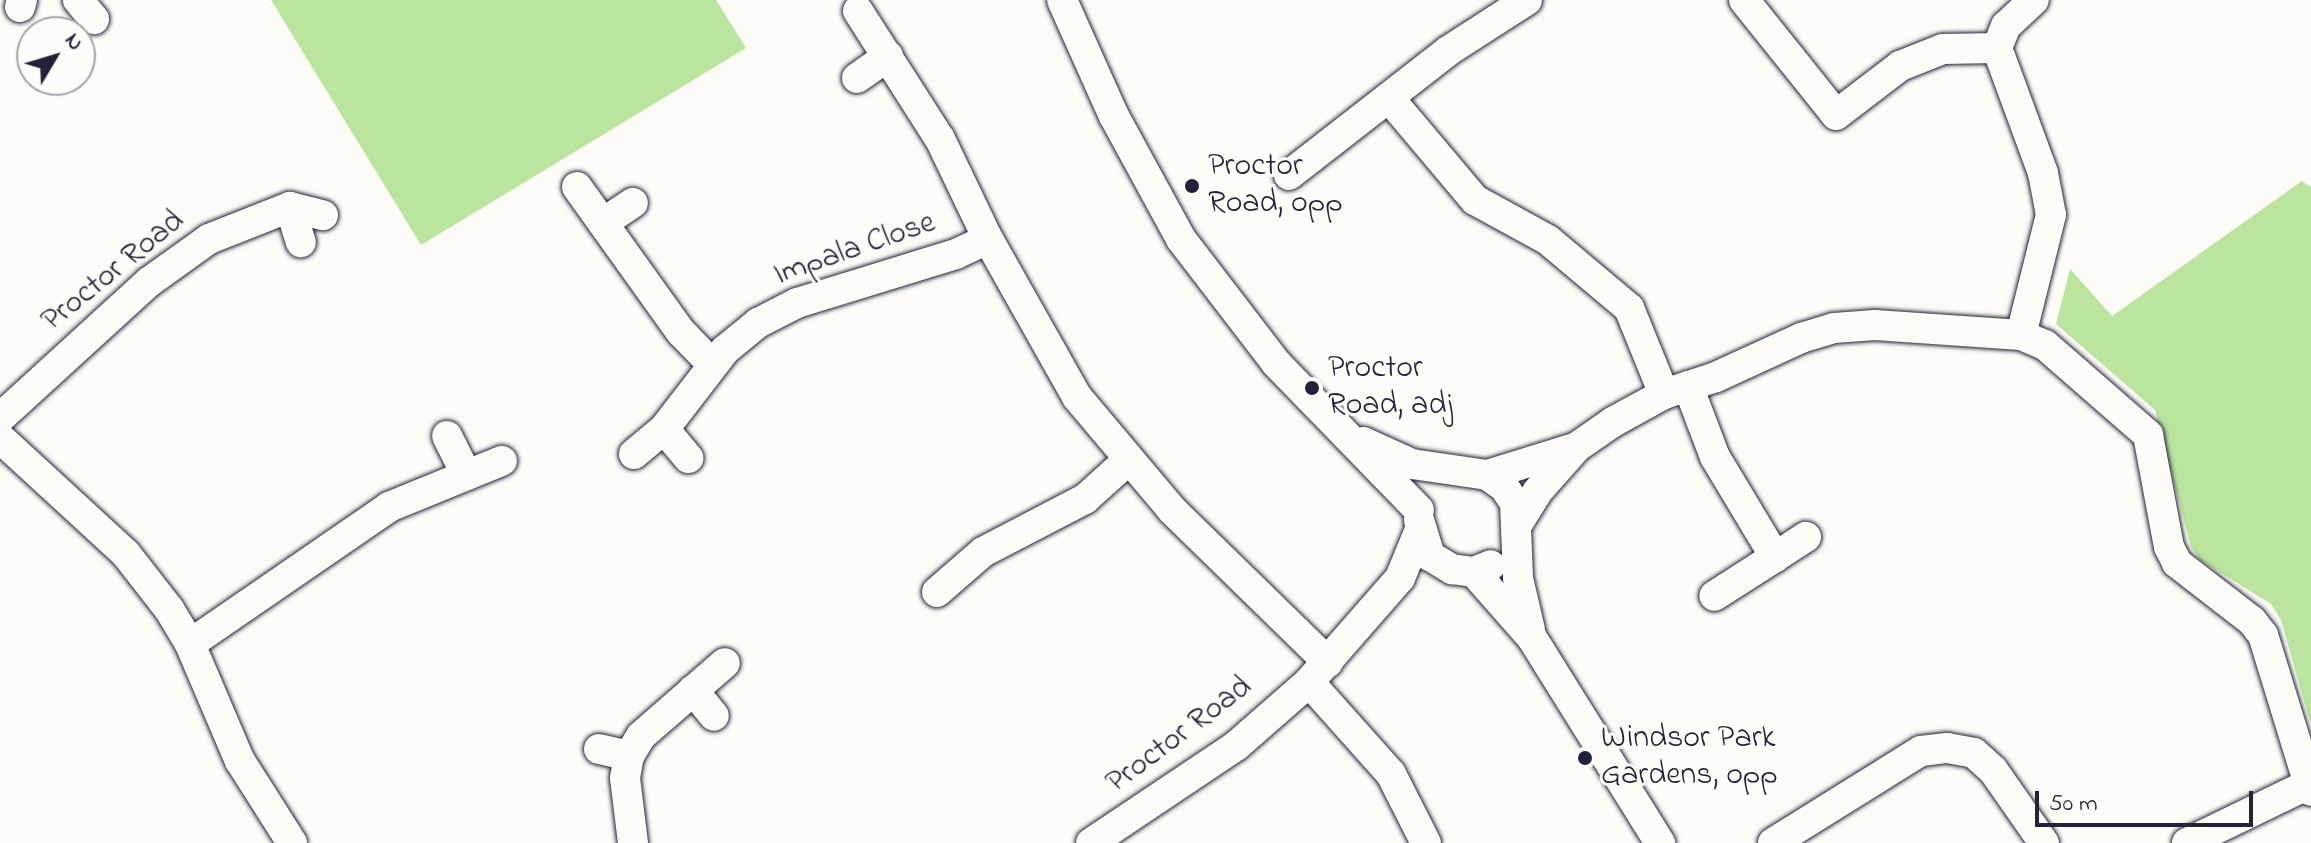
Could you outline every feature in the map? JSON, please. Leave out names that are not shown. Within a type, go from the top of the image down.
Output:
[{"type":"street","points":[[1062,0],[1114,116],[1181,239],[1276,363],[1354,437],[1419,521],[1430,556],[1463,571],[1532,638],[1660,843]]},
{"type":"street","points":[[1289,175],[1389,98],[1527,0]]},
{"type":"street","points":[[1744,0],[1836,115],[1900,66],[1943,49],[1997,48]]},
{"type":"street","points":[[2021,335],[2051,215],[2043,173],[1997,48],[2006,26],[2034,0]]},
{"type":"street","name":"Impala Close","points":[[858,11],[940,139],[988,239],[1077,397],[1128,460],[1264,605],[1318,672]]},
{"type":"street","points":[[857,78],[888,56]]},
{"type":"street","points":[[1389,98],[1475,200],[1548,240],[1629,308],[1775,557]]},
{"type":"street","points":[[577,187],[681,332],[712,364]]},
{"type":"street","points":[[603,223],[633,203]]},
{"type":"street","points":[[290,207],[323,215]]},
{"type":"street","points":[[290,207],[301,242]]},
{"type":"street","name":"Proctor Road","points":[[0,418],[149,282],[209,239],[290,207]]},
{"type":"street","name":"Impala Close","points":[[634,454],[664,429],[712,364],[758,323],[797,303],[956,254],[988,239]]},
{"type":"street","points":[[1354,437],[1412,464],[1453,473],[1487,475],[1577,447],[1676,390],[1834,328],[1875,325],[2021,335],[2045,345],[2148,435],[2169,547],[2177,563],[2252,621],[2263,635],[2309,788],[2187,843]]},
{"type":"street","points":[[664,429],[688,458]]},
{"type":"street","points":[[447,436],[465,472]]},
{"type":"street","points":[[0,438],[126,554],[190,644],[240,761],[292,843]]},
{"type":"street","points":[[1463,571],[1498,562],[1537,492],[1577,447]]},
{"type":"street","points":[[937,592],[983,552],[1085,499],[1128,460]]},
{"type":"street","points":[[190,644],[389,507],[465,472],[502,461]]},
{"type":"street","points":[[1419,521],[1430,489],[1453,473]]},
{"type":"street","points":[[1487,475],[1515,503],[1518,578],[1532,638]]},
{"type":"street","name":"Proctor Road","points":[[1091,843],[1236,746],[1318,672],[1356,633],[1400,578],[1419,521]]},
{"type":"street","points":[[1714,596],[1806,537]]},
{"type":"street","name":"Proctor Road","points":[[1356,633],[1424,581],[1463,571]]},
{"type":"street","points":[[633,843],[625,778],[629,756],[641,736],[725,663]]},
{"type":"street","points":[[1318,672],[1391,774],[1426,843]]},
{"type":"street","points":[[693,690],[714,716]]},
{"type":"street","points":[[1773,843],[1946,738],[1974,753],[1993,770],[2044,843]]},
{"type":"street","points":[[599,749],[629,756]]},
{"type":"green space","points":[[271,0],[716,0],[746,48],[421,245]]},
{"type":"green space","points":[[2302,181],[2311,187],[2311,725],[2281,620],[2271,604],[2200,560],[2191,547],[2155,410],[2056,324],[2070,269],[2112,316]]},
{"type":"place","name":"Proctor Road, opp","points":[[1192,186]]},
{"type":"place","name":"Proctor Road, adj","points":[[1312,388]]},
{"type":"place","name":"Windsor Park Gardens, opp","points":[[1585,758]]}]
